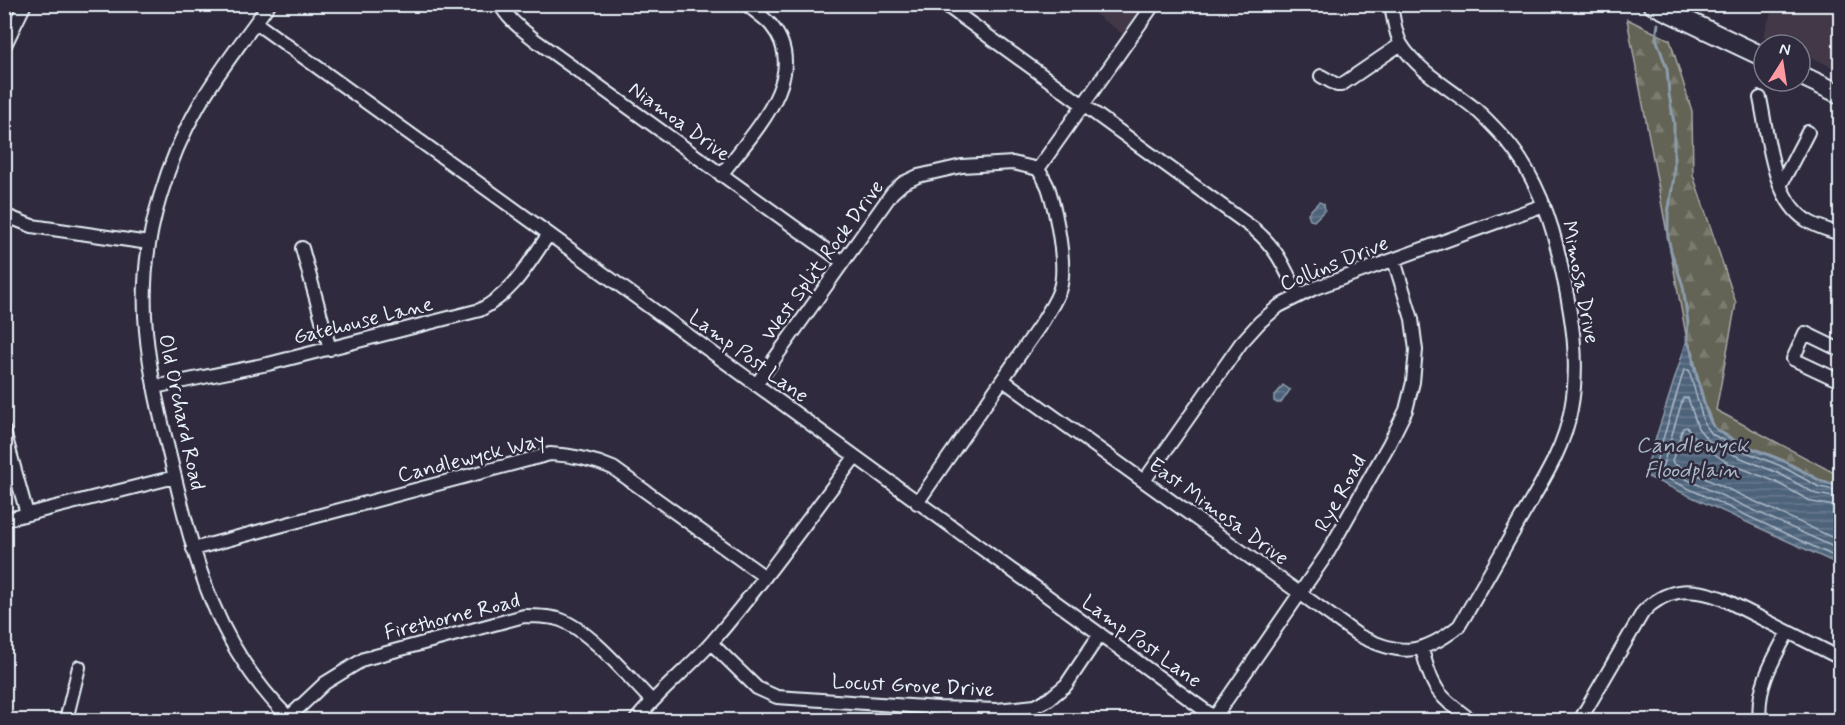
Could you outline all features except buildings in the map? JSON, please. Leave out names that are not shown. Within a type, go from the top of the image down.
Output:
[{"type":"street","points":[[4,47],[25,4]]},
{"type":"street","name":"Old Orchard Road","points":[[268,4],[199,105],[186,130],[159,198],[149,243],[144,323],[154,387],[175,477],[193,549],[211,603],[229,640],[257,683],[290,719]]},
{"type":"street","name":"Niamoa Drive","points":[[500,4],[517,26],[535,40],[843,262]]},
{"type":"street","points":[[721,175],[775,103],[785,72],[780,41],[771,25],[746,4]]},
{"type":"street","points":[[945,4],[1268,241],[1280,256],[1298,295]]},
{"type":"street","points":[[917,503],[1056,300],[1061,285],[1062,261],[1048,188],[1038,169],[1154,4]]},
{"type":"street","points":[[1321,76],[1341,85],[1401,44],[1391,4]]},
{"type":"street","points":[[1652,4],[1752,51]]},
{"type":"street","name":"Lamp Post Lane","points":[[256,23],[1216,719]]},
{"type":"street","name":"Mimosa Drive","points":[[1401,44],[1431,75],[1475,108],[1505,139],[1527,170],[1544,205],[1555,236],[1575,340],[1575,385],[1566,430],[1549,468],[1459,626],[1442,639],[1422,649]]},
{"type":"street","points":[[1812,81],[1840,94]]},
{"type":"street","points":[[1760,98],[1780,186],[1788,201],[1805,220],[1840,234]]},
{"type":"street","points":[[1780,186],[1808,132]]},
{"type":"street","name":"West Split Rock Drive","points":[[756,385],[891,193],[903,183],[918,176],[962,166],[1014,163],[1038,169]]},
{"type":"street","name":"Collins Drive","points":[[1144,481],[1241,344],[1260,322],[1279,306],[1298,295],[1544,205]]},
{"type":"street","points":[[4,215],[32,226],[149,243]]},
{"type":"street","name":"Gatehouse Lane","points":[[154,387],[268,364],[480,310],[511,288],[549,234]]},
{"type":"street","points":[[302,248],[330,349]]},
{"type":"street","name":"Rye Road","points":[[1216,719],[1328,554],[1406,410],[1413,382],[1416,350],[1412,319],[1395,260]]},
{"type":"street","points":[[1840,350],[1805,333],[1793,359],[1840,381]]},
{"type":"street","name":"East Mimosa Drive","points":[[1003,380],[1358,635],[1378,645],[1397,650],[1422,649]]},
{"type":"street","points":[[4,431],[27,514]]},
{"type":"street","name":"Candlewyck Way","points":[[193,549],[550,454],[573,455],[613,468],[765,577]]},
{"type":"street","points":[[636,720],[711,643],[765,577],[855,457]]},
{"type":"street","points":[[4,520],[175,477]]},
{"type":"street","points":[[1580,720],[1642,612],[1653,601],[1683,591],[1702,591],[1721,598],[1840,658]]},
{"type":"street","name":"Firethorne Road","points":[[290,719],[326,683],[364,659],[524,616],[544,616],[561,620],[578,630],[597,645],[652,701]]},
{"type":"street","points":[[1760,720],[1762,689],[1769,667],[1788,632]]},
{"type":"street","name":"Locust Grove Drive","points":[[711,643],[757,688],[777,697],[997,710],[1035,706],[1049,699],[1066,685],[1100,634]]},
{"type":"street","points":[[1422,649],[1431,681],[1438,694],[1472,720]]},
{"type":"street","points":[[66,720],[79,667]]},
{"type":"shaded area","points":[[1082,5],[1154,5],[1130,39]]},
{"type":"shaded area","points":[[1774,5],[1840,5],[1840,71],[1812,58],[1812,33],[1764,33]]},
{"type":"green space","points":[[1627,19],[1670,40],[1692,111],[1693,175],[1736,303],[1716,410],[1840,476],[1840,486],[1813,478],[1786,462],[1732,440],[1714,428],[1709,420],[1687,340]]},
{"type":"water","points":[[1319,202],[1324,204],[1325,210],[1314,221],[1310,220],[1308,213]]},
{"type":"water","name":"Candlewyck Floodplain","points":[[1687,340],[1694,359],[1705,410],[1714,428],[1733,441],[1790,464],[1823,482],[1840,486],[1840,565],[1644,475]]},
{"type":"water","points":[[1283,385],[1290,390],[1281,403],[1277,403],[1274,397]]},
{"type":"waterway","points":[[1658,24],[1656,38],[1667,69],[1674,123],[1674,176],[1668,214],[1668,237],[1683,286],[1688,323],[1687,340],[1693,353],[1693,362],[1706,410],[1713,426]]},
{"type":"waterway","points":[[1717,430],[1739,443],[1784,461],[1821,481],[1840,486]]}]
